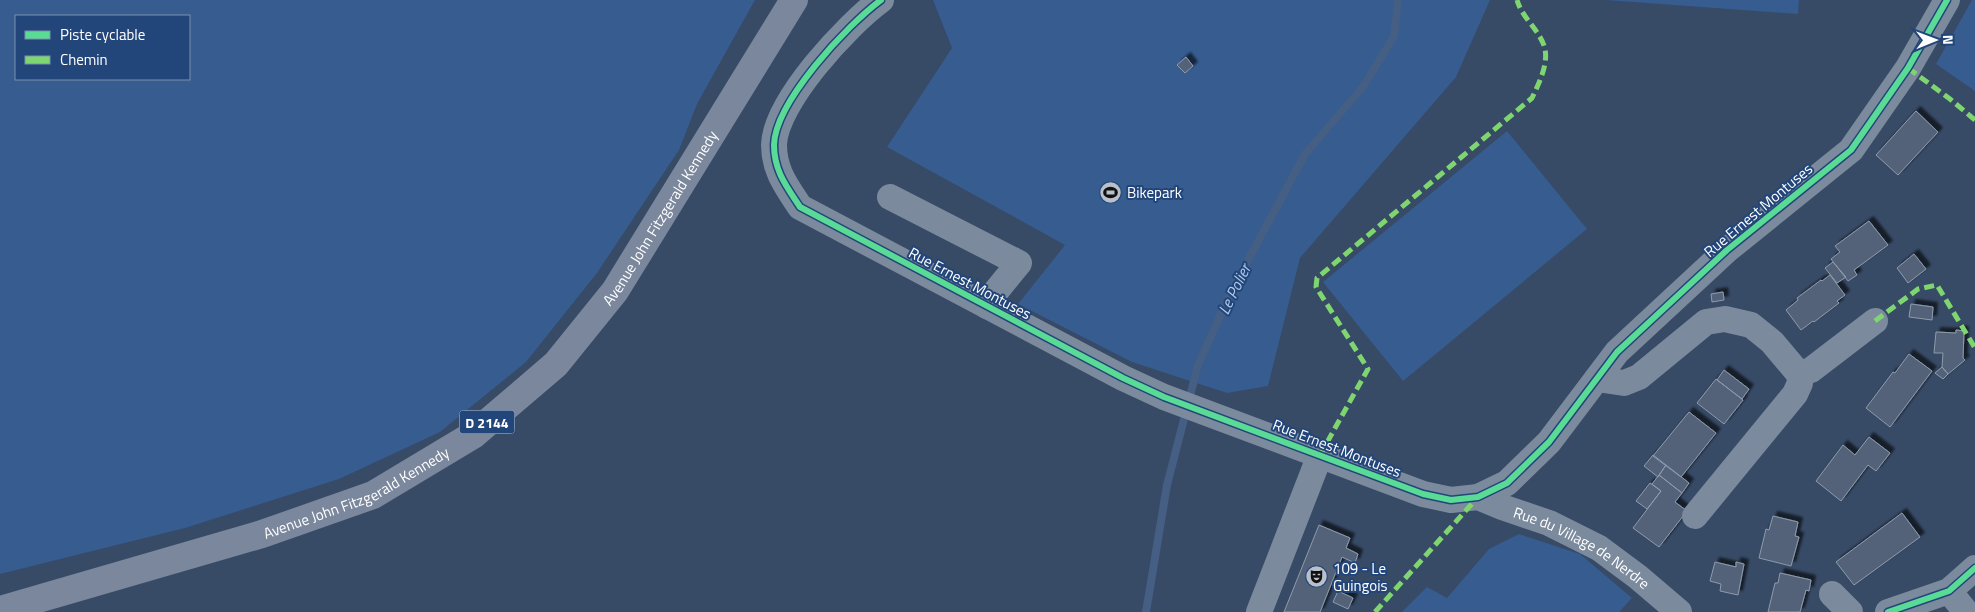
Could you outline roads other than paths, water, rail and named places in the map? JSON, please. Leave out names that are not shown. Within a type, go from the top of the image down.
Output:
[{"type":"main road","name":"Avenue John Fitzgerald Kennedy","points":[[0,610],[262,534],[373,494],[473,435],[556,364],[615,292],[794,0]]},
{"type":"street","name":"Rue Ernest Montuses","points":[[881,0],[868,9],[818,61],[783,113],[774,144],[778,174],[800,207],[1123,378],[1164,397],[1423,494],[1451,500],[1478,497],[1507,483],[1542,449],[1617,352],[1728,250],[1851,150],[1908,68],[1947,0]]},
{"type":"street","points":[[890,197],[1019,263],[993,295],[987,306]]},
{"type":"street","points":[[1597,379],[1624,383],[1639,376],[1706,322],[1725,320],[1751,325],[1772,342],[1799,374],[1800,384],[1794,394],[1695,516]]},
{"type":"street","points":[[1799,374],[1812,370],[1875,321]]},
{"type":"street","points":[[1260,612],[1320,455]]},
{"type":"street","name":"Rue du Village de Nerdre","points":[[1478,497],[1502,508],[1549,522],[1599,548],[1638,577],[1678,612]]},
{"type":"street","points":[[1888,612],[1949,591],[1975,568]]},
{"type":"street","points":[[1949,591],[1966,612]]},
{"type":"waterway","name":"Le Polier","points":[[1146,612],[1167,485],[1198,365],[1232,290],[1305,154],[1363,87],[1394,36],[1398,0]]},
{"type":"place","name":"Bikepark","points":[[1111,192]]},
{"type":"place","name":"109 - Le Guingois","points":[[1317,577]]}]
